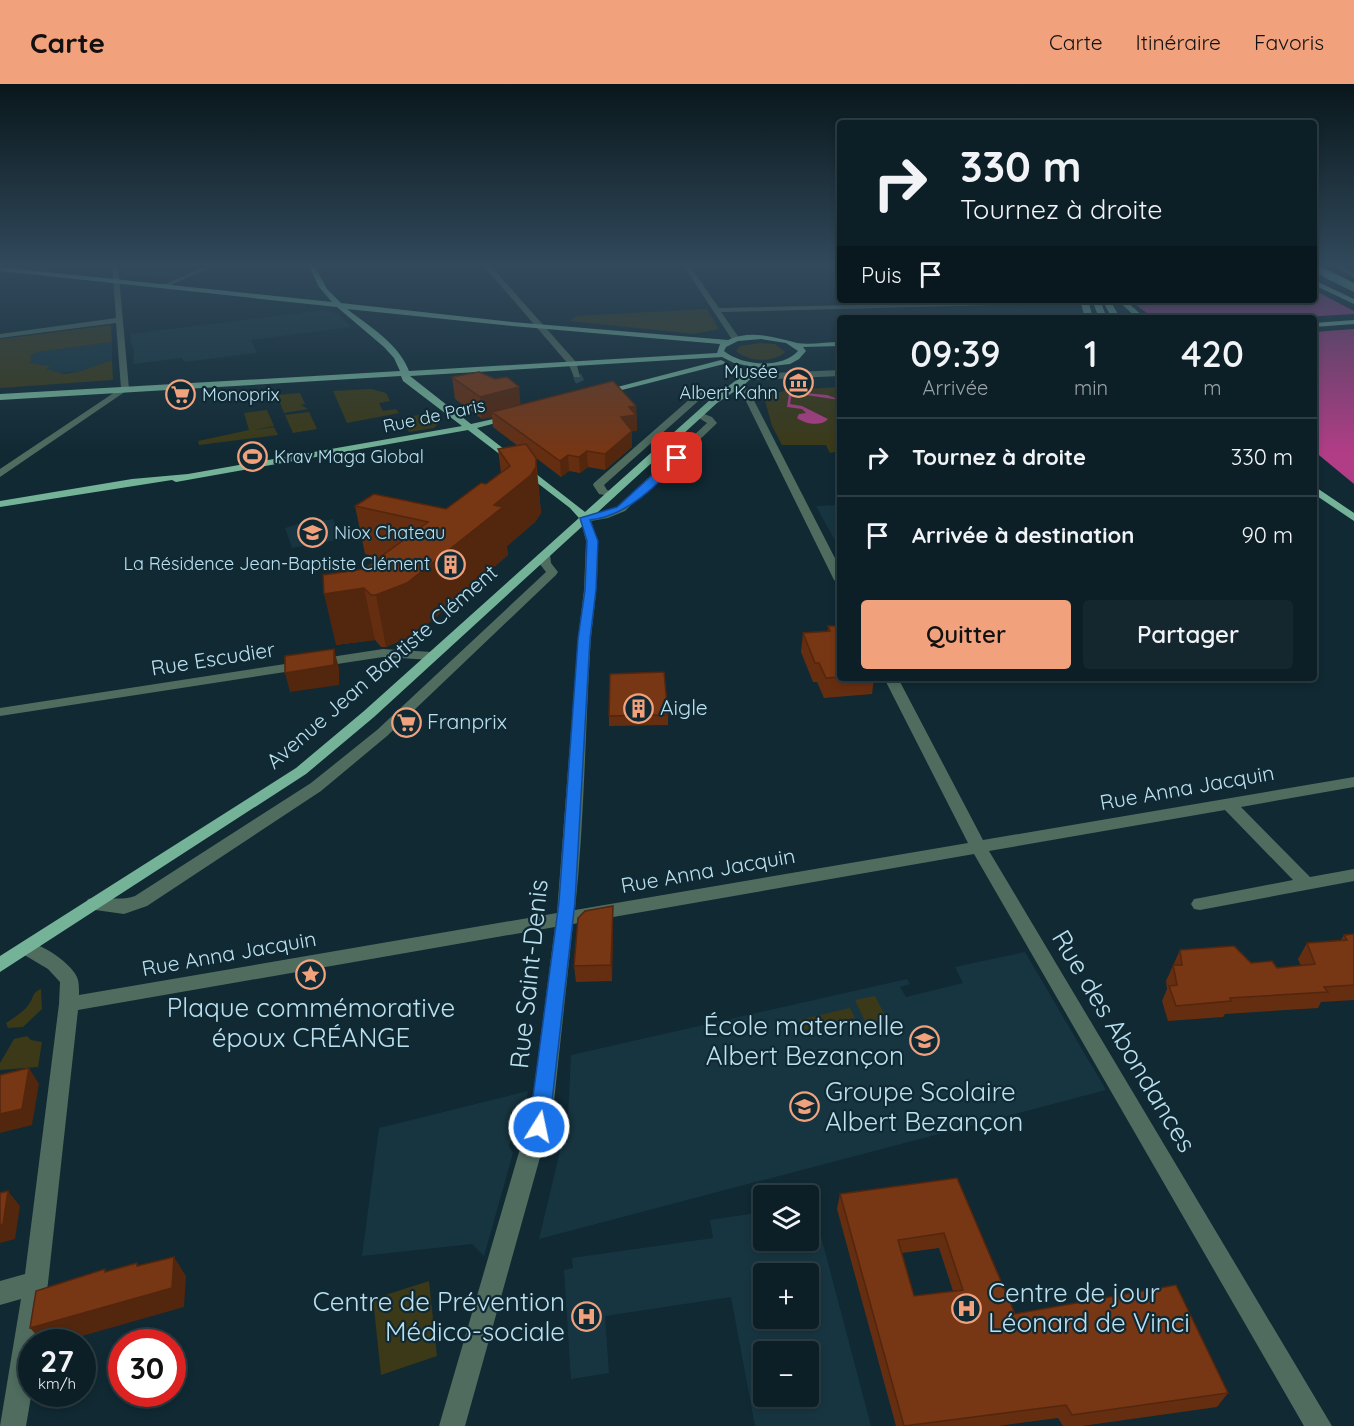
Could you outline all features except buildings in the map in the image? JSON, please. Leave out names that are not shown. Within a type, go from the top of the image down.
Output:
[{"type":"main road","points":[[366,328],[405,365],[406,379],[574,506],[585,518]]},
{"type":"main road","points":[[560,328],[665,338],[732,341],[774,338],[800,348],[837,350]]},
{"type":"main road","points":[[665,338],[723,353],[746,364],[761,365],[792,360],[800,348]]},
{"type":"main road","points":[[595,394],[723,353],[732,341]]},
{"type":"main road","points":[[800,348],[837,344]]},
{"type":"main road","points":[[0,397],[407,372],[425,373],[570,361],[723,353]]},
{"type":"main road","name":"Avenue Jean Baptiste Clément","points":[[0,965],[302,771],[699,415],[746,364]]},
{"type":"main road","name":"Avenue Jean Baptiste Clément","points":[[721,393],[745,380],[761,365]]},
{"type":"main road","name":"Rue de Paris","points":[[0,504],[115,486],[144,485],[184,476],[469,427],[518,414]]},
{"type":"main road","points":[[1317,481],[1354,506]]},
{"type":"main road","points":[[1317,491],[1354,518]]},
{"type":"street","points":[[0,336],[62,328]]},
{"type":"street","points":[[0,474],[125,389],[120,328]]},
{"type":"street","points":[[540,328],[570,361],[577,375]]},
{"type":"street","points":[[725,328],[732,341]]},
{"type":"street","points":[[837,372],[745,380],[750,400],[837,574]]},
{"type":"street","name":"Avenue Jean Baptiste Clément","points":[[610,495],[603,492],[598,485],[642,444],[702,393],[721,393]]},
{"type":"street","points":[[721,393],[750,400]]},
{"type":"street","name":"Avenue Jean Baptiste Clément","points":[[585,518],[604,516],[624,506],[712,423],[709,419],[699,415]]},
{"type":"street","name":"Rue Saint-Denis","points":[[452,1426],[542,1111],[566,918],[584,639],[590,590],[592,541],[585,518]]},
{"type":"street","name":"Avenue Jean Baptiste Clément","points":[[94,904],[124,907],[141,901],[316,787],[382,733],[552,572],[545,563],[544,555]]},
{"type":"street","name":"Rue Escudier","points":[[0,712],[381,654],[408,653],[432,656]]},
{"type":"street","name":"Rue des Abondances","points":[[893,681],[978,847],[1319,1426]]},
{"type":"street","name":"Rue Anna Jacquin","points":[[69,1004],[1354,782]]},
{"type":"street","points":[[1229,804],[1307,884]]},
{"type":"street","points":[[1200,904],[1354,875]]},
{"type":"street","points":[[13,1426],[36,1283],[69,1004],[69,980],[55,964],[27,948]]},
{"type":"street","points":[[0,1293],[36,1283]]},
{"type":"shaded area","points":[[90,328],[111,328],[112,342],[38,352],[30,356],[32,361],[28,363],[51,366],[46,369],[64,374],[78,372],[112,360],[113,380],[0,388],[0,339]]},
{"type":"shaded area","points":[[182,328],[347,328],[251,340],[257,353],[184,362],[182,358],[133,364],[134,348],[130,334]]},
{"type":"shaded area","points":[[633,328],[719,329],[694,334]]},
{"type":"shaded area","points":[[1317,328],[1354,328],[1354,484],[1317,453]]},
{"type":"shaded area","points":[[112,342],[112,360],[78,372],[58,373],[27,363],[30,356],[38,352]]},
{"type":"shaded area","points":[[760,343],[775,344],[785,352],[774,358],[761,360],[741,355],[736,351],[740,346]]},
{"type":"shaded area","points":[[837,387],[837,452],[830,453],[826,445],[782,445],[772,426],[764,397],[787,390]]},
{"type":"shaded area","points":[[371,389],[386,393],[390,401],[379,403],[383,411],[396,409],[399,413],[347,423],[333,391]]},
{"type":"shaded area","points":[[794,392],[827,395],[837,400],[792,393],[790,404],[802,406],[828,419],[817,424],[808,423],[797,418],[799,414],[806,413],[802,409],[787,407],[789,393]]},
{"type":"shaded area","points":[[300,393],[305,404],[301,405],[308,409],[284,413],[277,395]]},
{"type":"shaded area","points":[[267,410],[274,426],[254,430],[274,427],[278,435],[199,445],[198,441],[249,430],[244,413]]},
{"type":"shaded area","points":[[309,412],[317,429],[293,433],[285,415]]},
{"type":"shaded area","points":[[431,413],[441,421],[434,428],[409,432],[400,418]]},
{"type":"shaded area","points":[[837,505],[837,544],[816,506]]},
{"type":"shaded area","name":"Niox Chateau","points":[[314,519],[316,522],[333,519],[342,539],[292,548],[285,528]]},
{"type":"shaded area","name":"Groupe Scolaire Albert Bezançon","points":[[1025,952],[1106,1090],[539,1239],[568,1118],[571,1055],[907,979],[910,984],[900,987],[906,997],[963,983],[955,967]]},
{"type":"shaded area","points":[[41,989],[42,1009],[23,1027],[8,1028],[6,1023],[24,1010],[35,993]]},
{"type":"shaded area","points":[[875,996],[890,1025],[869,1030],[855,1000]]},
{"type":"shaded area","points":[[850,1008],[855,1018],[803,1030],[799,1020]]},
{"type":"shaded area","points":[[27,1036],[31,1040],[42,1042],[38,1067],[0,1070],[0,1063],[14,1039]]},
{"type":"shaded area","points":[[528,1091],[525,1110],[518,1117],[509,1146],[513,1153],[484,1256],[472,1244],[362,1256],[379,1128]]},
{"type":"shaded area","name":"Centre de Prévention Médico-sociale","points":[[753,1214],[753,1251],[819,1251],[819,1229],[871,1426],[755,1426],[731,1297],[605,1316],[609,1373],[571,1379],[564,1270],[573,1268],[572,1258],[713,1238],[710,1220]]},
{"type":"shaded area","points":[[429,1281],[437,1356],[381,1375],[373,1299]]},
{"type":"pier","points":[[1317,328],[1354,329],[1317,332]]},
{"type":"tunnel","points":[[577,375],[580,382]]},
{"type":"place","name":"Musée Albert Kahn","points":[[799,382]]},
{"type":"place","name":"Monoprix","points":[[181,395]]},
{"type":"place","name":"Krav Maga Global","points":[[253,457]]},
{"type":"place","name":"Niox Chateau","points":[[313,533]]},
{"type":"place","name":"La Résidence Jean-Baptiste Clément","points":[[451,564]]},
{"type":"place","name":"Aigle","points":[[639,708]]},
{"type":"place","name":"Franprix","points":[[406,722]]},
{"type":"place","name":"Plaque commémorative époux CRÉANGE","points":[[311,974]]},
{"type":"place","name":"École maternelle Albert Bezançon","points":[[925,1041]]},
{"type":"place","name":"Groupe Scolaire Albert Bezançon","points":[[804,1107]]},
{"type":"place","name":"Centre de jour Léonard de Vinci","points":[[967,1308]]},
{"type":"place","name":"Centre de Prévention Médico-sociale","points":[[586,1317]]},
{"type":"route","points":[[539,1127],[566,918],[584,639],[590,590],[592,541],[585,518],[604,516],[621,509],[677,458]]}]
